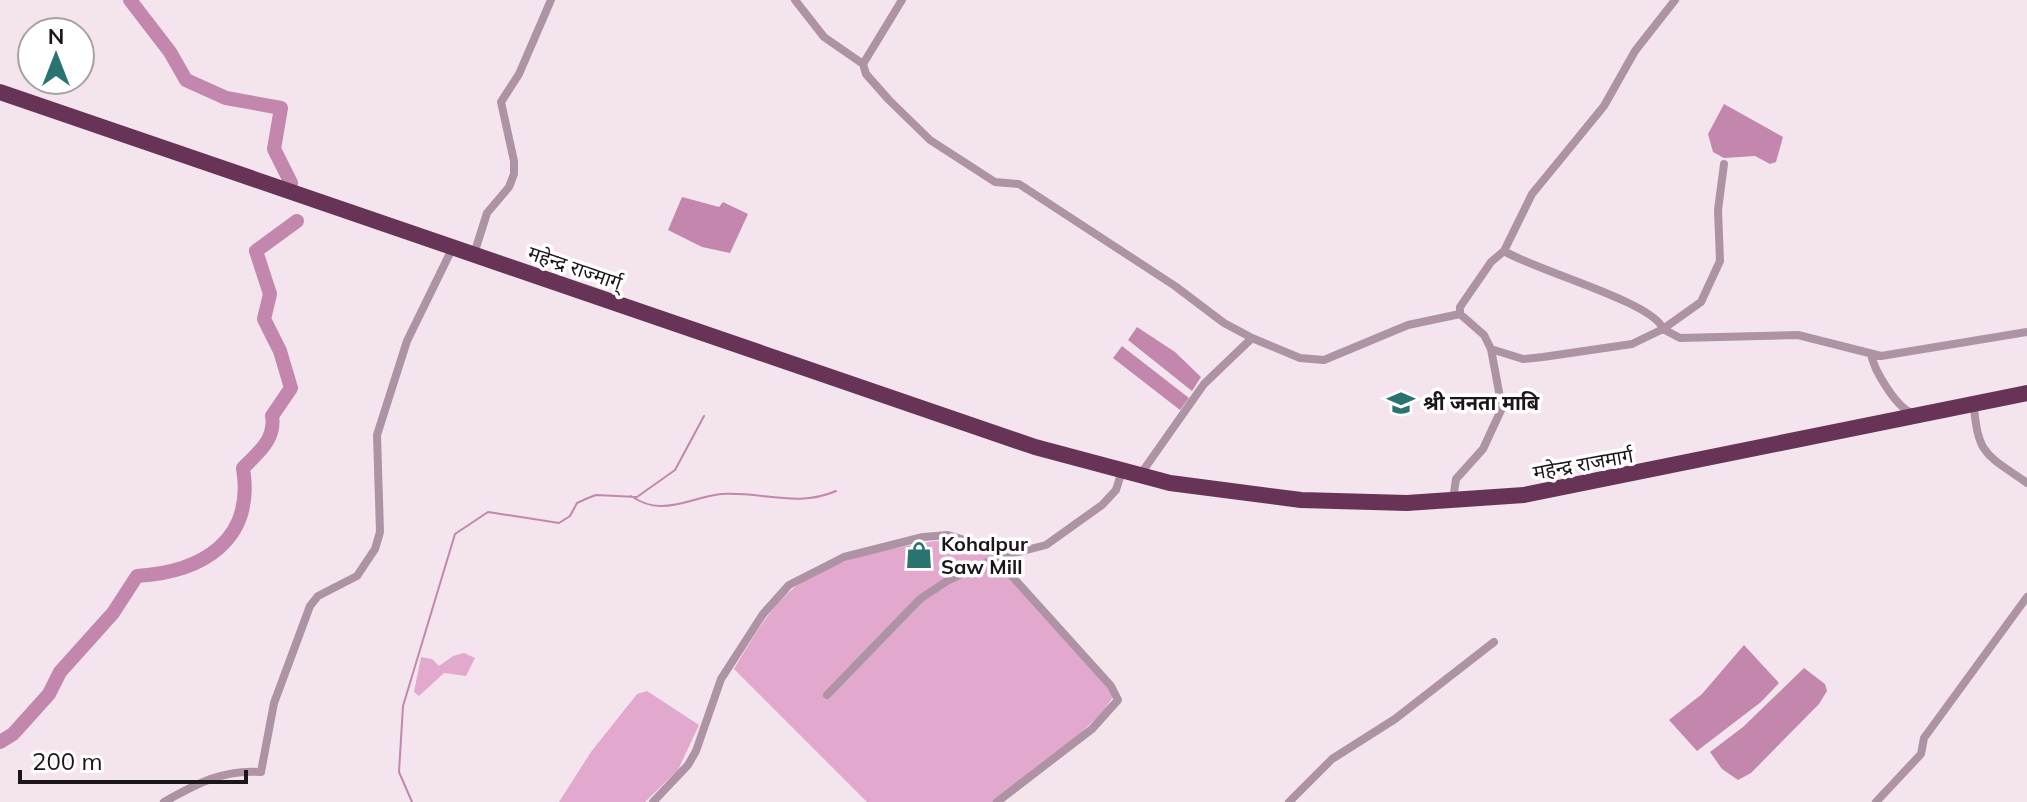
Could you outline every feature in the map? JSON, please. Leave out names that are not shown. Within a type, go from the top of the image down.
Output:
[{"type":"highway","name":"महेन्द्र राज्मार्ग्","points":[[0,92],[1035,447],[1139,476]]},
{"type":"highway","name":"महेन्द्र राजमार्ग","points":[[1139,476],[1301,500],[1407,503],[1538,493],[2027,393]]},
{"type":"street","points":[[474,254],[487,213],[509,187],[514,174],[501,102],[526,61],[551,0]]},
{"type":"street","points":[[795,0],[824,37],[863,64],[866,74],[930,140],[995,182],[1019,184],[1175,286],[1224,323],[1252,338],[1300,358],[1324,360],[1408,325],[1460,314]]},
{"type":"street","points":[[863,64],[902,0]]},
{"type":"street","points":[[1452,500],[1456,479],[1483,449],[1502,408],[1491,349],[1484,335],[1460,314],[1460,307],[1491,262],[1504,251],[1532,194],[1604,106],[1635,51],[1675,0]]},
{"type":"street","points":[[1491,349],[1523,359],[1632,344],[1663,329],[1701,302],[1720,261],[1718,219],[1724,164]]},
{"type":"street","points":[[164,802],[214,776],[242,771],[261,772],[279,688],[310,606],[318,596],[357,576],[375,549],[380,532],[377,435],[401,357],[453,247]]},
{"type":"street","points":[[1504,251],[1619,299],[1647,313],[1661,322],[1663,329],[1680,338],[1798,335],[1871,354],[1898,355],[1962,340],[2027,332]]},
{"type":"street","points":[[1139,476],[1204,384],[1252,338]]},
{"type":"street","points":[[1871,354],[1877,376],[1903,410],[1919,416]]},
{"type":"street","points":[[1974,404],[1976,434],[1982,450],[2027,483]]},
{"type":"street","points":[[827,695],[920,599],[947,581],[1008,553],[1046,545],[1102,505],[1116,490],[1122,471]]},
{"type":"street","points":[[653,802],[688,765],[696,751],[721,679],[774,597],[789,585],[844,557],[923,537],[948,535],[1008,553]]},
{"type":"street","points":[[997,802],[1092,729],[1118,700],[1111,686],[1001,564],[1008,553]]},
{"type":"street","points":[[1876,802],[1921,754],[1924,738],[2027,597]]},
{"type":"street","points":[[1289,802],[1332,759],[1395,719],[1494,642]]},
{"type":"shaded area","points":[[1724,104],[1783,137],[1776,162],[1770,164],[1755,156],[1724,158],[1713,152],[1708,134]]},
{"type":"shaded area","points":[[682,197],[719,207],[723,202],[748,214],[730,253],[702,247],[668,230]]},
{"type":"shaded area","points":[[1137,327],[1175,352],[1201,377],[1192,391],[1128,340]]},
{"type":"shaded area","points":[[1122,346],[1189,398],[1180,410],[1113,358]]},
{"type":"shaded area","points":[[935,541],[953,542],[991,554],[1107,685],[1113,697],[1102,713],[1074,739],[993,802],[867,802],[734,669],[773,610],[803,581],[857,557]]},
{"type":"shaded area","points":[[1744,645],[1779,683],[1761,702],[1697,751],[1669,720],[1702,694]]},
{"type":"shaded area","points":[[464,653],[475,658],[466,676],[444,673],[419,696],[414,692],[421,657],[432,659],[439,666],[453,656]]},
{"type":"shaded area","points":[[1804,668],[1825,684],[1827,691],[1819,704],[1751,773],[1738,780],[1722,769],[1710,752],[1743,727]]},
{"type":"shaded area","points":[[647,691],[699,725],[678,770],[645,802],[559,802],[591,752],[637,694]]},
{"type":"waterway","points":[[130,0],[170,52],[186,80],[226,98],[281,108],[274,149],[291,183]]},
{"type":"waterway","points":[[0,742],[13,734],[49,694],[60,672],[113,613],[137,576],[183,568],[219,548],[232,533],[241,515],[245,493],[243,468],[269,439],[272,416],[291,388],[280,351],[264,319],[270,294],[256,251],[297,221]]},
{"type":"waterway","points":[[412,802],[399,772],[403,706],[455,534],[488,512],[559,523],[570,516],[577,503],[596,495],[637,497],[675,470],[704,416]]},
{"type":"waterway","points":[[631,496],[648,504],[668,506],[721,494],[793,499],[836,491]]},
{"type":"place","name":"श्री जनता माबि","points":[[1401,403]]},
{"type":"place","name":"Kohalpur Saw Mill","points":[[919,555]]}]
